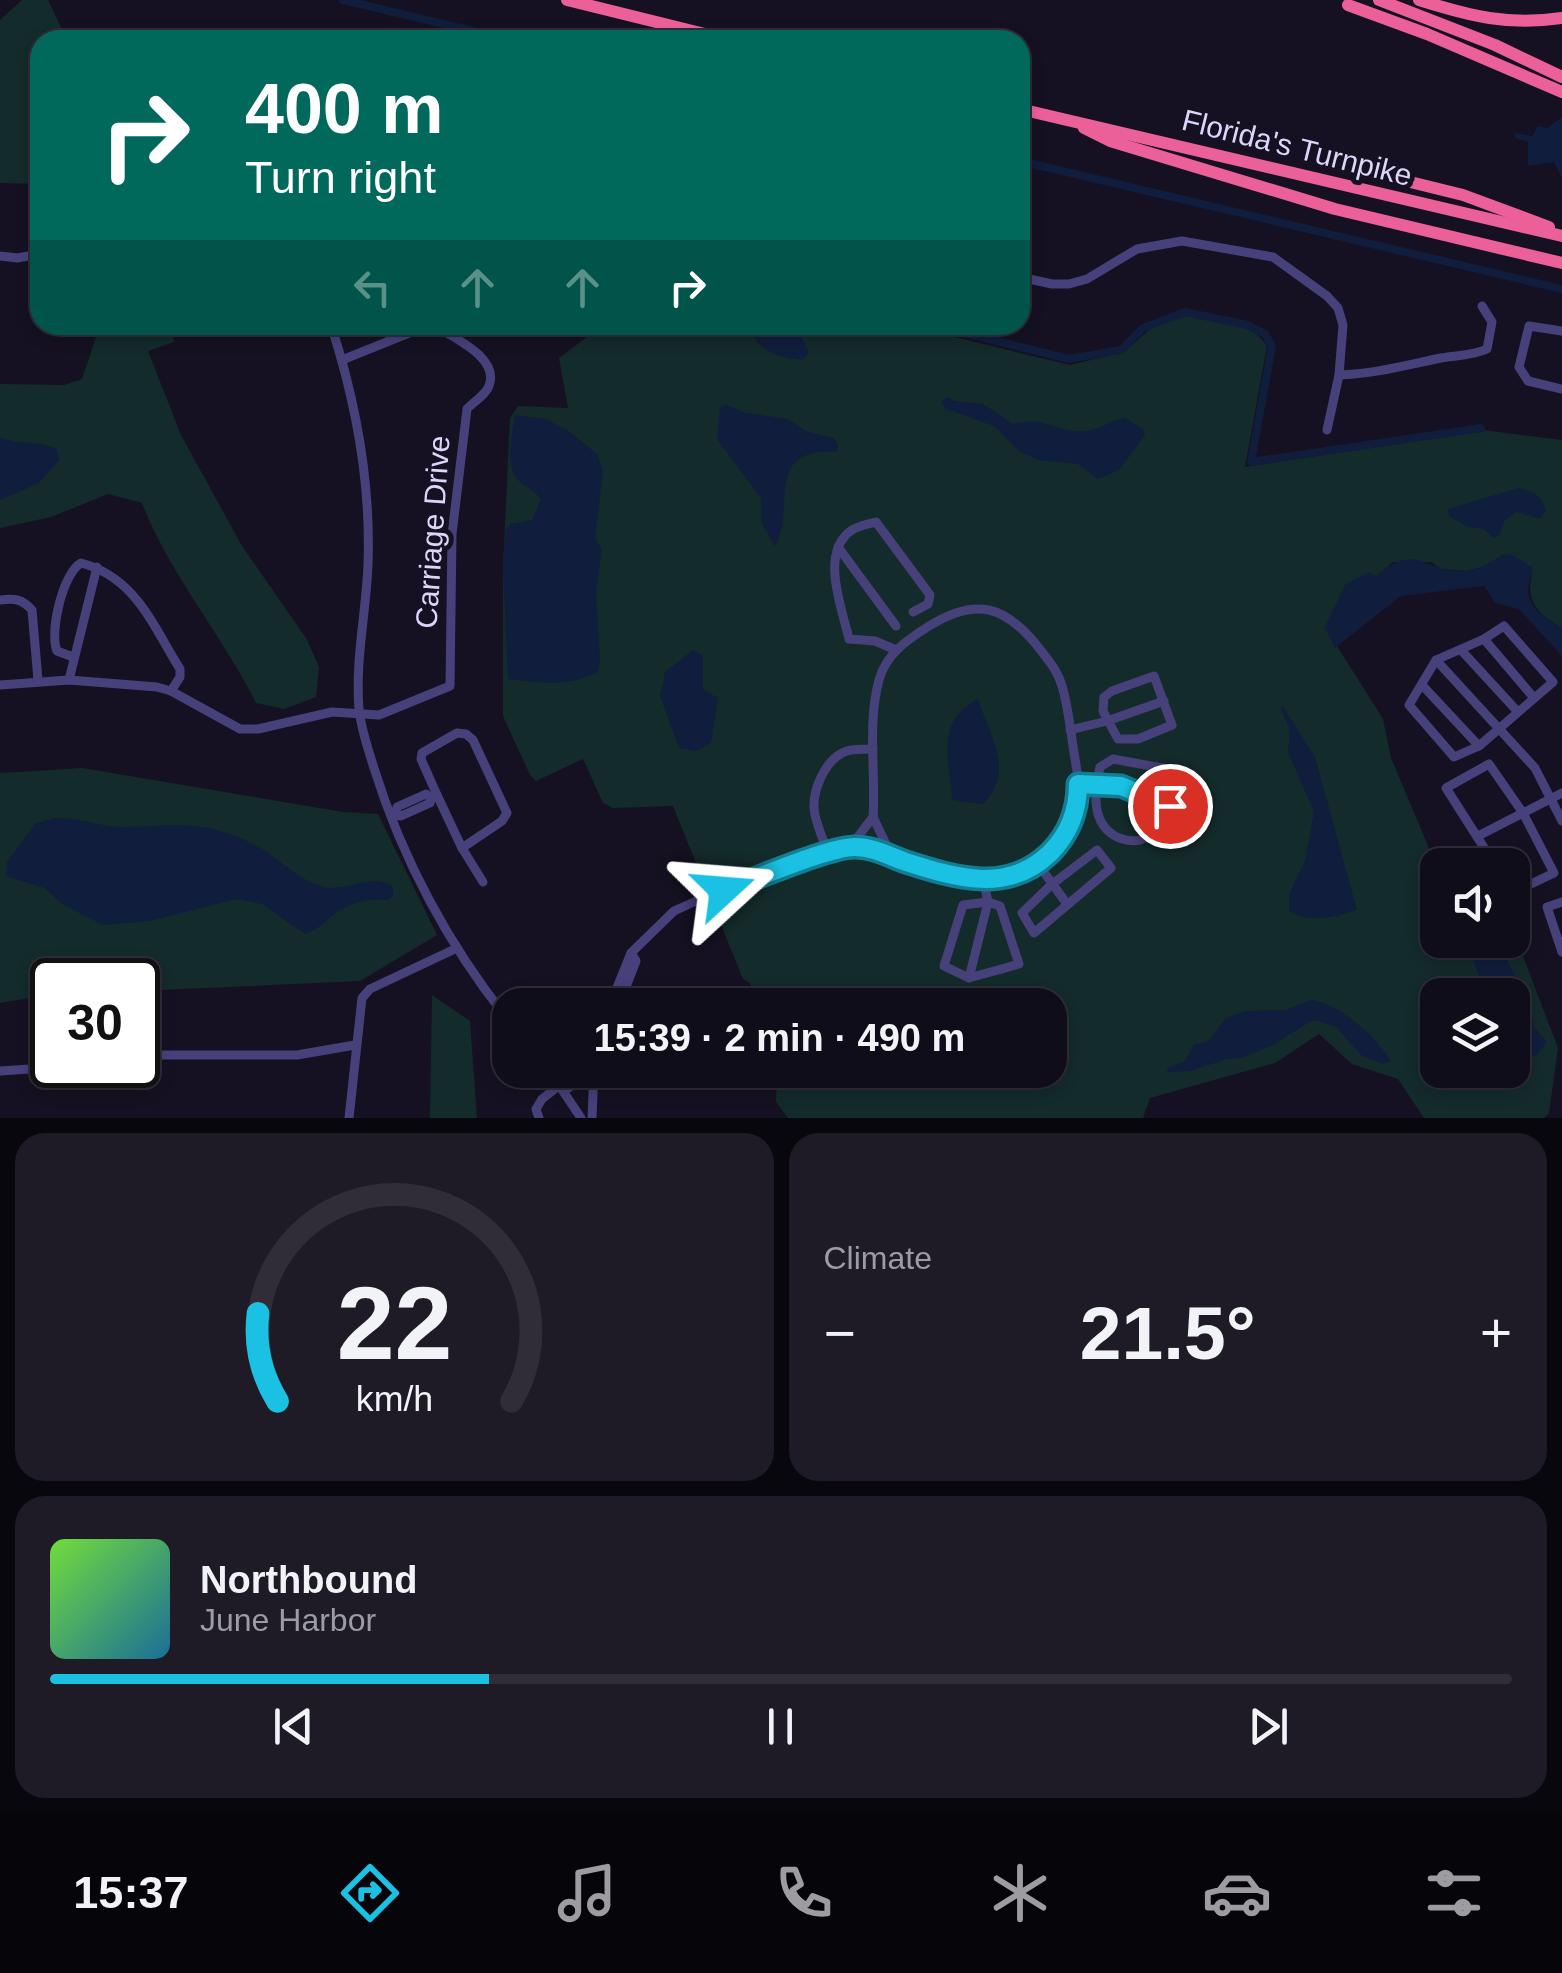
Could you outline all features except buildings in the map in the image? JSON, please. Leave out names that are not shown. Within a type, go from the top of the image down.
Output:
[{"type":"highway","points":[[567,0],[690,30]]},
{"type":"highway","points":[[1378,0],[1495,45],[1562,77]]},
{"type":"highway","points":[[1419,0],[1480,19],[1510,22],[1562,18]]},
{"type":"highway","points":[[1348,5],[1562,92]]},
{"type":"highway","name":"Florida's Turnpike","points":[[1030,111],[1562,236]]},
{"type":"highway","points":[[1068,120],[1110,141],[1335,208],[1562,264]]},
{"type":"highway","points":[[1317,159],[1462,195],[1545,225],[1562,236]]},
{"type":"street","points":[[1030,279],[1070,284],[1096,275],[1137,250],[1182,241],[1274,257],[1327,296],[1338,308],[1344,324],[1326,430]]},
{"type":"street","points":[[0,256],[30,256]]},
{"type":"street","points":[[1338,374],[1366,374],[1488,349],[1492,322],[1482,306]]},
{"type":"street","points":[[1562,331],[1529,326],[1518,367],[1528,380],[1562,390]]},
{"type":"street","points":[[334,335],[357,421],[366,486],[368,564],[359,714],[416,872],[457,948],[492,997]]},
{"type":"street","points":[[342,360],[405,335]]},
{"type":"street","name":"Carriage Drive","points":[[359,714],[379,715],[450,686],[452,534],[467,408],[484,395],[491,372],[486,360],[449,335]]},
{"type":"street","points":[[896,650],[875,640],[849,639],[834,569],[838,547],[852,530],[876,522],[930,594],[928,604],[913,612]]},
{"type":"street","points":[[838,547],[896,626]]},
{"type":"street","points":[[74,658],[57,651],[54,630],[72,568],[81,563],[118,578],[137,600],[180,670],[171,691]]},
{"type":"street","points":[[69,680],[97,567]]},
{"type":"street","points":[[0,600],[15,598],[32,610],[38,680]]},
{"type":"street","points":[[617,988],[631,953],[674,911],[828,854],[850,847],[984,882],[1038,864],[1055,847],[1075,815],[1078,784],[1062,684],[1021,626],[994,610],[966,608],[950,614],[896,650],[879,678],[874,703],[873,817],[891,856]]},
{"type":"street","points":[[1504,626],[1553,682],[1499,731],[1454,757],[1408,706],[1436,660],[1484,639],[1504,626]]},
{"type":"street","points":[[1484,639],[1534,698]]},
{"type":"street","points":[[1461,650],[1518,712]]},
{"type":"street","points":[[1436,660],[1534,768],[1562,821]]},
{"type":"street","points":[[1149,676],[1157,680],[1172,725],[1138,739],[1118,739],[1107,722],[1102,706],[1104,697],[1149,676]]},
{"type":"street","points":[[0,686],[69,680],[157,687],[240,729],[332,712],[359,714]]},
{"type":"street","points":[[1422,685],[1479,746]]},
{"type":"street","points":[[1070,730],[1107,722],[1164,701]]},
{"type":"street","points":[[462,848],[502,822],[507,813],[472,740],[457,733],[426,748],[422,760],[433,796],[462,848],[483,882]]},
{"type":"street","points":[[828,854],[814,810],[816,791],[828,765],[838,755],[874,750]]},
{"type":"street","points":[[1113,759],[1172,770],[1179,775],[1180,784],[1170,806],[1161,822],[1140,840],[1123,840],[1104,830],[1097,813],[1102,763],[1113,759]]},
{"type":"street","points":[[1485,848],[1446,788],[1489,764],[1523,814],[1554,873],[1530,884]]},
{"type":"street","points":[[1078,784],[1141,792],[1170,806]]},
{"type":"street","points":[[1478,836],[1562,793]]},
{"type":"street","points":[[394,814],[401,816],[416,810],[430,803],[433,796]]},
{"type":"street","points":[[850,847],[873,817]]},
{"type":"street","points":[[1097,850],[1111,868],[1034,932],[1022,914],[1052,885],[1097,850]]},
{"type":"street","points":[[1038,864],[1067,904]]},
{"type":"street","points":[[969,978],[988,902],[984,882]]},
{"type":"street","points":[[988,902],[1000,906],[1020,964],[969,978],[944,966],[963,905],[988,902]]},
{"type":"street","points":[[1562,902],[1547,908],[1562,952]]},
{"type":"street","points":[[350,1118],[362,998],[370,990],[457,948]]},
{"type":"street","points":[[626,988],[636,961],[631,953]]},
{"type":"street","points":[[160,1055],[297,1055],[355,1045]]},
{"type":"street","points":[[0,1071],[30,1069]]},
{"type":"street","points":[[538,1118],[536,1109],[562,1088],[581,1118]]},
{"type":"street","points":[[592,1118],[593,1088]]},
{"type":"green space","points":[[22,0],[48,0],[62,30],[30,30],[30,184],[0,183],[0,20]]},
{"type":"green space","points":[[1186,315],[1252,331],[1267,346],[1245,467],[1483,430],[1562,440],[1562,628],[1532,600],[1532,575],[1503,555],[1486,566],[1467,571],[1440,569],[1431,562],[1393,562],[1325,627],[1383,719],[1391,758],[1429,848],[1420,848],[1420,958],[1524,958],[1558,1048],[1549,1113],[1544,1118],[1424,1118],[1398,1079],[1352,1064],[1319,1034],[1275,1063],[1150,1098],[1143,1118],[788,1118],[776,1102],[776,1088],[1067,1088],[1067,988],[752,988],[743,979],[673,806],[613,808],[603,803],[583,759],[536,781],[530,775],[503,716],[503,567],[510,418],[518,406],[568,408],[559,358],[590,335],[946,335],[1070,365],[1124,352],[1151,328]]},
{"type":"green space","points":[[97,335],[173,335],[174,342],[148,351],[181,435],[242,546],[306,638],[319,667],[316,697],[284,709],[256,703],[167,555],[142,503],[108,494],[51,517],[0,528],[0,384],[64,385],[82,379]]},
{"type":"green space","points":[[82,768],[343,812],[378,814],[437,935],[360,981],[160,990],[160,958],[30,958],[30,998],[0,1003],[0,773]]},
{"type":"green space","points":[[432,995],[470,1021],[477,1118],[430,1118]]},
{"type":"water","points":[[1562,117],[1562,178],[1554,162],[1528,166],[1528,142],[1515,138],[1515,133],[1532,136],[1538,126],[1547,128]]},
{"type":"water","points":[[752,335],[800,335],[809,352],[802,360],[774,354]]},
{"type":"water","points":[[947,397],[983,404],[1013,424],[1039,422],[1084,431],[1125,418],[1143,429],[1145,435],[1119,470],[1098,479],[1078,464],[1039,460],[1020,452],[994,426],[946,409],[941,402]]},
{"type":"water","points":[[726,405],[746,413],[788,419],[808,432],[834,438],[838,445],[837,452],[814,453],[799,459],[790,470],[775,546],[762,524],[761,498],[717,439],[720,408]]},
{"type":"water","points":[[515,415],[546,419],[570,432],[597,454],[603,472],[595,538],[602,550],[596,593],[600,659],[598,672],[576,680],[508,679],[505,530],[511,524],[532,520],[541,500],[513,472],[510,448]]},
{"type":"water","points":[[0,438],[50,446],[57,449],[59,460],[39,483],[0,500]]},
{"type":"water","points":[[1518,488],[1542,501],[1546,510],[1540,519],[1516,512],[1505,520],[1499,536],[1493,538],[1484,529],[1468,527],[1449,516],[1448,509]]},
{"type":"water","points":[[1511,554],[1532,567],[1529,598],[1540,614],[1562,628],[1562,656],[1519,609],[1495,603],[1484,586],[1401,596],[1335,648],[1325,627],[1345,585],[1369,572],[1376,576],[1402,560],[1412,559],[1452,571],[1466,571]]},
{"type":"water","points":[[693,650],[703,656],[703,689],[718,698],[711,743],[696,751],[679,748],[660,696],[665,672]]},
{"type":"water","points":[[978,699],[999,765],[993,791],[983,804],[952,800],[948,756],[955,719]]},
{"type":"water","points":[[1282,705],[1315,757],[1357,910],[1314,918],[1289,911],[1289,894],[1305,861],[1314,812],[1288,752],[1290,730]]},
{"type":"water","points":[[55,818],[115,827],[204,827],[262,849],[315,884],[333,888],[377,881],[393,887],[393,896],[346,907],[305,934],[262,904],[236,899],[150,921],[103,925],[62,904],[45,888],[6,876],[7,862],[35,824]]},
{"type":"water","points":[[1472,958],[1508,958],[1517,978],[1480,978]]},
{"type":"water","points":[[1311,1000],[1356,1023],[1391,1061],[1383,1064],[1361,1055],[1336,1027],[1311,1021],[1273,1045],[1242,1058],[1190,1071],[1167,1072],[1185,1061],[1194,1045],[1209,1041],[1226,1018],[1245,1011],[1286,1010]]},
{"type":"water","points":[[1530,1005],[1534,1027],[1547,1042],[1536,1056],[1530,1056]]},
{"type":"waterway","points":[[343,0],[469,30]]},
{"type":"waterway","points":[[1030,163],[1562,289]]},
{"type":"waterway","points":[[972,335],[1069,359],[1121,350],[1143,328],[1185,312],[1248,325],[1265,334],[1272,346],[1251,462],[1481,428]]},
{"type":"route","points":[[724,890],[850,847],[884,852],[902,861],[984,882],[1024,872],[1055,847],[1075,815],[1078,784],[1121,786],[1170,806]]}]
